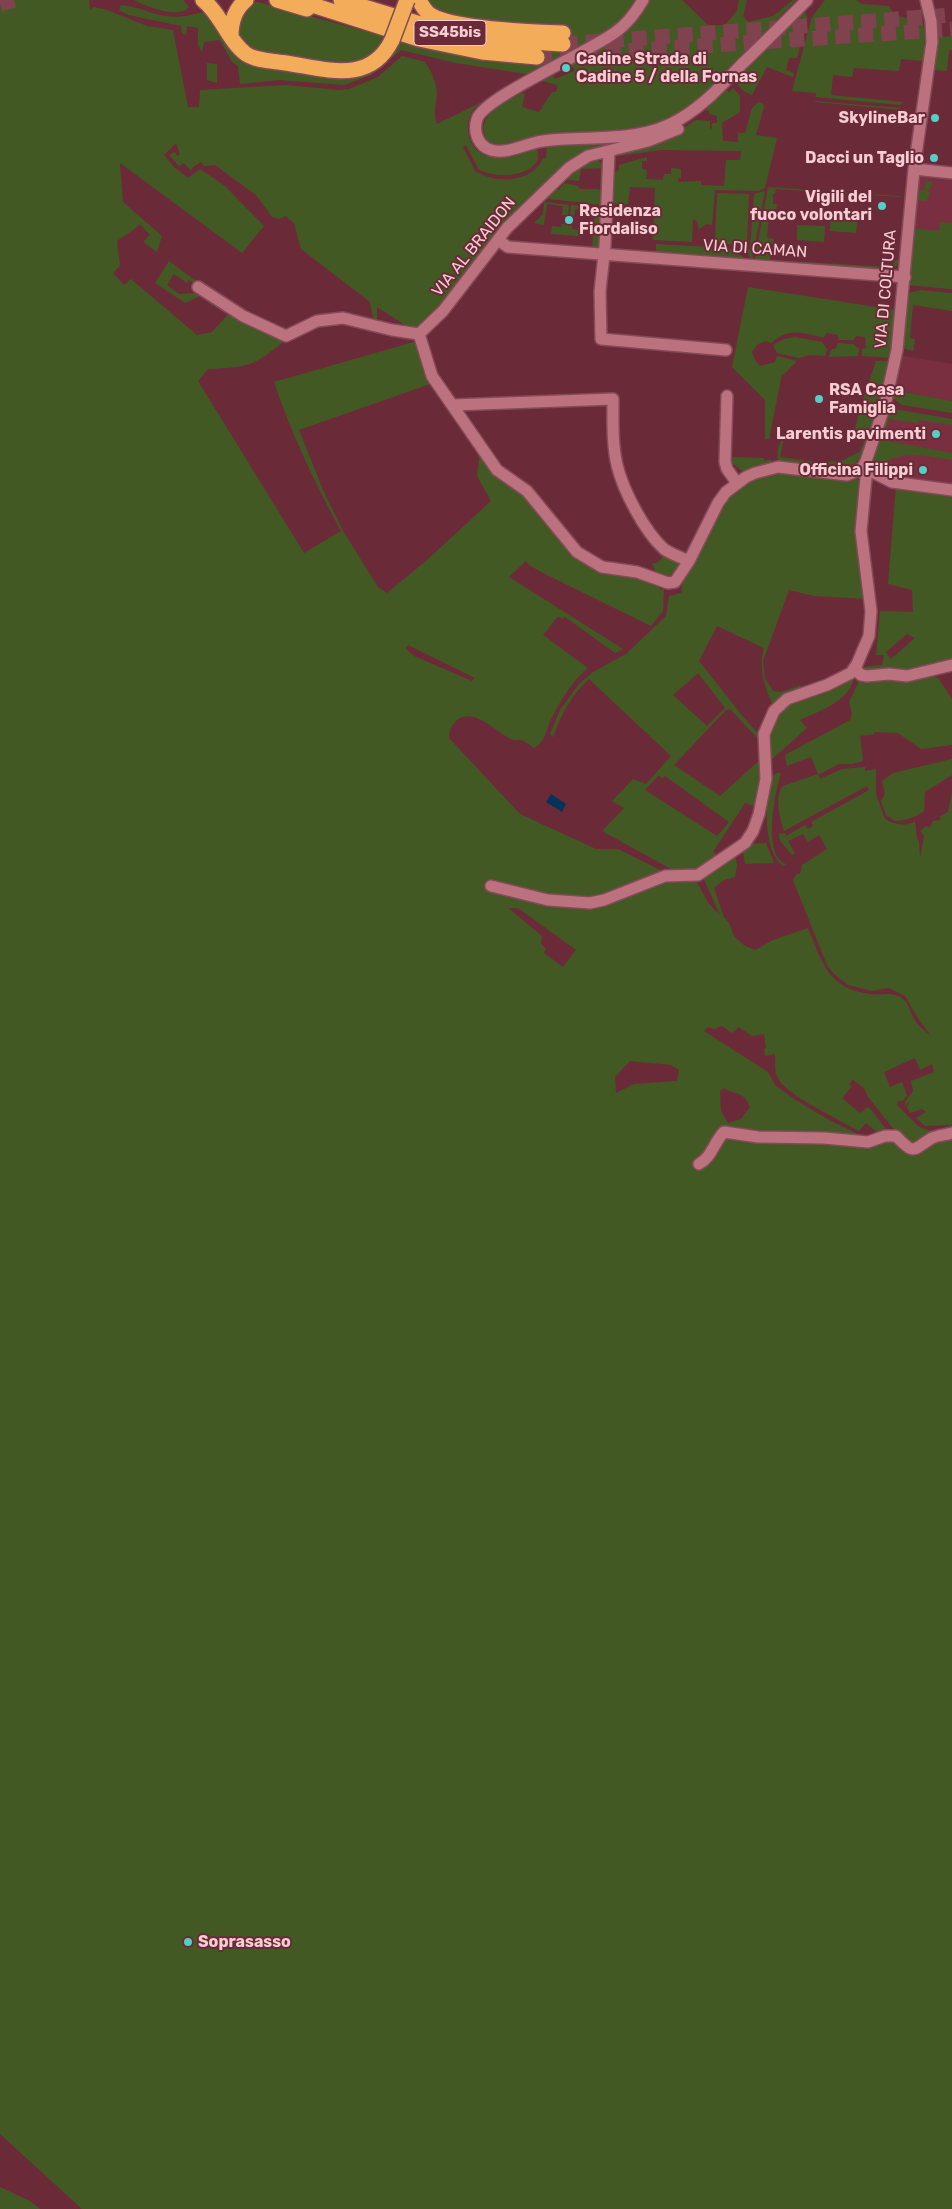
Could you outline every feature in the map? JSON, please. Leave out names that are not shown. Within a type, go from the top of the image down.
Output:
[{"type":"highway","points":[[203,0],[214,11],[238,47],[252,57],[347,72],[371,64],[387,51],[407,0]]},
{"type":"highway","points":[[231,36],[233,19],[246,0]]},
{"type":"highway","points":[[277,0],[330,17],[355,19]]},
{"type":"highway","name":"SS45bis","points":[[297,0],[419,39],[482,52],[537,57]]},
{"type":"highway","name":"SS45bis","points":[[341,0],[450,33],[482,39],[563,38],[440,19],[428,13],[419,0]]},
{"type":"street","points":[[644,0],[626,23],[611,35],[503,96],[482,110],[476,120],[476,133],[478,140],[483,146],[496,151],[550,140],[637,135],[677,121],[702,104],[807,0]]},
{"type":"street","name":"VIA DI COLTURA","points":[[920,0],[931,22]]},
{"type":"street","name":"VIA DI COLTURA","points":[[863,467],[874,439],[892,376],[897,350],[914,170],[932,42],[931,22],[926,0]]},
{"type":"street","name":"VIA AL BRAIDON","points":[[419,334],[443,311],[498,240],[532,202],[577,162],[590,157],[609,156],[676,130],[700,114],[704,107],[702,104]]},
{"type":"street","points":[[609,156],[604,255],[600,291],[601,339],[726,350]]},
{"type":"street","points":[[914,170],[952,173]]},
{"type":"street","name":"VIA DI CAMAN","points":[[498,240],[508,247],[904,276]]},
{"type":"street","points":[[198,287],[249,320],[286,336],[317,321],[343,318],[392,330],[419,334],[432,376],[497,470],[527,491],[570,545],[584,557],[602,567],[637,572],[668,583],[677,580],[718,503],[737,483],[755,473],[778,467],[847,475],[863,467]]},
{"type":"street","points":[[727,396],[724,462],[726,469],[737,483]]},
{"type":"street","points":[[453,405],[613,399],[617,465],[625,490],[656,540],[670,552],[688,561]]},
{"type":"street","points":[[863,467],[892,482],[952,490]]},
{"type":"street","points":[[491,886],[548,900],[590,903],[604,900],[665,876],[698,875],[740,848],[753,831],[759,814],[766,778],[764,734],[774,711],[787,699],[827,685],[846,676],[855,669],[869,636],[870,623],[861,531],[866,478],[863,467]]},
{"type":"street","points":[[855,669],[866,676],[889,674],[907,676],[952,665]]},
{"type":"street","points":[[699,1164],[707,1160],[718,1138],[724,1132],[758,1137],[824,1138],[868,1142],[892,1135],[896,1136],[907,1148],[912,1149],[920,1148],[935,1137],[952,1133]]},
{"type":"shaded area","points":[[919,175],[952,178],[952,289],[908,285]]},
{"type":"shaded area","points":[[902,356],[952,364],[952,401],[894,390]]},
{"type":"shaded area","points":[[888,408],[952,419],[952,489],[894,479],[871,464]]},
{"type":"green space","points":[[0,0],[89,0],[90,10],[94,7],[107,10],[147,26],[173,30],[188,107],[199,107],[200,90],[286,85],[338,90],[349,89],[378,77],[402,56],[425,62],[429,69],[437,92],[435,112],[437,124],[488,99],[474,108],[468,123],[469,137],[476,149],[487,156],[499,157],[536,147],[538,154],[534,165],[523,172],[503,175],[479,170],[466,145],[463,147],[475,171],[483,175],[503,179],[522,177],[538,166],[543,158],[546,158],[547,145],[650,137],[590,152],[566,167],[506,223],[441,310],[419,329],[408,327],[377,307],[377,323],[374,324],[370,302],[301,249],[294,223],[286,216],[279,219],[272,217],[256,195],[215,165],[204,166],[201,162],[193,167],[191,171],[184,163],[179,166],[169,155],[175,152],[177,156],[180,155],[176,143],[164,155],[174,167],[188,178],[200,169],[225,186],[264,226],[242,253],[120,163],[123,202],[162,236],[157,252],[143,242],[150,235],[140,224],[117,241],[120,266],[113,273],[124,285],[131,279],[197,335],[212,332],[231,311],[249,324],[281,336],[283,342],[256,361],[241,366],[208,369],[198,381],[304,553],[341,531],[304,458],[274,382],[417,341],[433,383],[299,430],[323,490],[343,531],[378,587],[387,593],[427,560],[491,501],[477,476],[480,451],[495,472],[527,494],[566,545],[578,556],[601,569],[644,576],[661,584],[660,590],[664,589],[663,611],[651,626],[543,573],[529,565],[526,561],[509,577],[623,649],[615,653],[565,617],[562,619],[558,616],[543,635],[588,668],[563,698],[541,742],[534,748],[521,740],[510,739],[484,721],[469,716],[463,717],[453,725],[449,738],[520,814],[596,849],[618,849],[666,873],[621,891],[634,890],[662,878],[688,877],[696,881],[709,904],[720,915],[702,875],[735,855],[737,865],[735,877],[724,880],[714,888],[724,917],[729,923],[734,936],[745,946],[755,950],[773,940],[808,928],[823,963],[836,980],[856,991],[892,994],[900,997],[907,1004],[914,1019],[931,1036],[905,996],[889,988],[872,991],[848,985],[834,974],[827,965],[793,880],[797,874],[800,874],[802,865],[827,849],[819,835],[808,842],[803,834],[788,841],[795,853],[792,855],[781,842],[778,834],[785,833],[786,836],[805,825],[808,829],[813,826],[811,822],[869,790],[867,786],[784,831],[778,801],[780,790],[783,786],[818,774],[811,757],[787,766],[785,755],[850,720],[852,713],[849,702],[860,679],[931,675],[938,678],[952,699],[952,745],[921,749],[898,733],[874,732],[874,734],[860,736],[863,761],[852,764],[839,764],[818,775],[820,779],[842,769],[865,767],[865,771],[876,769],[876,794],[885,819],[892,823],[900,824],[908,824],[915,821],[920,858],[924,836],[920,831],[926,826],[930,827],[933,821],[940,820],[940,816],[948,812],[952,792],[952,1125],[925,1126],[916,1118],[926,1112],[922,1109],[910,1113],[907,1107],[910,1101],[905,1106],[905,1102],[913,1091],[911,1081],[934,1072],[932,1064],[920,1070],[915,1058],[884,1072],[890,1087],[902,1082],[907,1095],[903,1101],[898,1101],[897,1105],[917,1125],[929,1130],[952,1129],[952,1132],[931,1136],[916,1147],[908,1147],[868,1097],[864,1088],[853,1080],[849,1084],[852,1086],[842,1098],[860,1113],[867,1107],[870,1108],[888,1132],[878,1133],[866,1123],[859,1131],[803,1100],[784,1086],[776,1073],[775,1054],[765,1056],[764,1034],[752,1036],[739,1027],[732,1033],[722,1026],[714,1029],[708,1027],[704,1031],[768,1072],[775,1085],[794,1099],[829,1120],[870,1140],[726,1129],[729,1133],[755,1139],[858,1144],[863,1146],[889,1138],[916,1154],[925,1147],[929,1147],[935,1139],[952,1136],[952,2209],[82,2209],[0,2134]],"holes":[[[408,645],[475,678],[472,681],[414,656],[405,648]],[[508,908],[518,908],[576,950],[563,967],[544,953],[546,949],[541,944],[542,936]],[[630,1061],[671,1065],[679,1070],[677,1081],[634,1084],[616,1093],[615,1077]],[[724,1088],[741,1095],[747,1101],[750,1107],[741,1119],[728,1123],[721,1111],[720,1091]]]},
{"type":"green space","points":[[134,0],[183,0],[189,7],[184,11],[162,11]]},
{"type":"green space","points":[[422,0],[637,0],[624,19],[610,30],[532,75],[456,63],[401,50],[371,75],[345,85],[279,80],[240,84],[238,66],[232,62],[220,40],[204,42],[202,52],[198,45],[198,28],[187,26],[186,35],[182,33],[181,26],[129,15],[119,10],[121,5],[129,6],[169,17],[207,13],[217,21],[233,50],[243,61],[339,78],[398,42],[459,56],[536,66],[537,49],[554,27],[542,23],[518,22],[505,25],[442,15]]},
{"type":"green space","points":[[649,0],[682,0],[708,25],[725,25],[737,11],[739,0],[747,0],[743,16],[748,22],[773,16],[793,0],[796,0],[727,70],[716,77],[718,80],[698,98],[699,101],[667,121],[638,130],[540,135],[499,145],[487,141],[484,124],[492,111],[522,93],[525,94],[522,107],[539,112],[552,92],[556,92],[558,85],[542,81],[556,74],[553,77],[555,79],[574,71],[574,68],[568,68],[569,65],[645,7]]},
{"type":"green space","points":[[825,0],[856,0],[862,4],[889,6],[896,15],[910,19],[914,19],[921,12],[925,35],[924,61],[901,59],[899,71],[854,68],[852,77],[833,75],[831,95],[903,102],[900,105],[816,97],[816,93],[792,91],[812,17]]},
{"type":"green space","points":[[258,2],[387,37],[383,47],[367,59],[346,66],[249,51],[238,40],[239,14],[250,3]]},
{"type":"green space","points":[[806,13],[807,18],[797,58],[789,58],[786,70],[794,73],[793,77],[767,67],[752,95],[743,90],[735,77],[797,15]]},
{"type":"green space","points":[[952,36],[952,50],[949,50],[947,71],[935,70],[938,37]]},
{"type":"green space","points":[[207,63],[217,64],[217,83],[207,80]]},
{"type":"green space","points":[[725,88],[729,92],[733,88],[740,96],[740,112],[722,123],[723,141],[738,142],[738,133],[745,133],[752,108],[758,102],[763,104],[764,107],[756,135],[777,138],[765,188],[759,191],[715,190],[712,225],[706,224],[699,230],[697,221],[693,219],[692,242],[653,240],[655,188],[630,187],[628,204],[613,204],[614,173],[619,170],[619,165],[647,157],[647,161],[642,161],[642,169],[647,170],[646,179],[663,180],[664,174],[671,174],[671,168],[681,169],[681,178],[678,178],[678,182],[701,181],[701,185],[724,186],[726,160],[740,160],[741,151],[660,150],[619,156],[620,150],[682,129],[696,120],[710,121],[710,128],[712,129],[712,123],[717,123],[717,116],[709,114],[709,111],[705,110]]},
{"type":"green space","points":[[815,102],[900,108],[901,110]]},
{"type":"green space","points":[[596,159],[604,166],[602,188],[600,186],[601,168],[581,169],[579,181],[568,180],[565,177],[581,162]]},
{"type":"green space","points":[[931,181],[933,185],[928,191],[930,194],[926,201],[917,199],[917,192],[925,189],[925,182]]},
{"type":"green space","points":[[564,183],[578,186],[580,189],[598,189],[604,192],[604,205],[540,198],[553,185],[559,190]]},
{"type":"green space","points":[[768,187],[900,196],[776,189],[775,194],[773,194],[773,204],[777,204],[776,209],[769,209],[767,238],[774,239],[773,244],[770,244],[770,260],[890,267],[896,260],[901,260],[890,270],[755,259]]},
{"type":"green space","points":[[765,191],[752,260],[745,249],[750,249],[754,194]]},
{"type":"green space","points":[[717,193],[749,194],[747,245],[715,244]]},
{"type":"green space","points":[[544,202],[569,205],[568,215],[562,215],[563,206],[547,204],[544,225],[534,223],[543,214]]},
{"type":"green space","points":[[571,205],[601,208],[600,232],[597,232],[599,244],[596,249],[592,249],[595,211],[575,209],[574,216],[570,216]]},
{"type":"green space","points":[[831,213],[858,215],[856,233],[830,231]]},
{"type":"green space","points":[[940,222],[952,223],[952,289],[908,285],[912,228],[939,231]]},
{"type":"green space","points":[[562,224],[572,225],[572,229],[584,231],[583,234],[578,236],[551,234],[552,226],[561,227]]},
{"type":"green space","points":[[797,225],[825,226],[824,242],[797,240]]},
{"type":"green space","points":[[656,244],[729,248],[745,258],[656,252]]},
{"type":"green space","points":[[169,261],[215,295],[189,280],[187,283],[174,274],[167,285],[179,294],[195,293],[199,290],[202,292],[198,297],[185,303],[155,283]]},
{"type":"green space","points":[[748,287],[895,310],[891,358],[862,356],[862,349],[866,348],[865,337],[856,336],[854,340],[838,340],[838,335],[827,333],[823,338],[808,334],[789,333],[771,343],[766,341],[758,344],[752,352],[760,366],[775,362],[777,356],[797,361],[782,374],[769,439],[765,439],[765,400],[732,367]]},
{"type":"green space","points":[[921,290],[952,293],[952,311],[913,305],[910,338],[915,339],[913,351],[903,348],[908,293]]},
{"type":"green space","points":[[795,337],[822,342],[827,349],[825,356],[809,355],[799,358],[777,353],[773,345],[784,339]]},
{"type":"green space","points":[[838,343],[853,344],[859,349],[858,356],[829,357],[831,350],[836,348]]},
{"type":"green space","points":[[876,361],[890,361],[878,405],[862,402]]},
{"type":"green space","points":[[894,390],[952,401],[952,413],[902,405],[891,397]]},
{"type":"green space","points":[[861,406],[877,409],[868,437],[854,432]]},
{"type":"green space","points":[[888,408],[952,419],[952,425],[919,420],[918,423],[889,419],[885,433],[882,428]]},
{"type":"green space","points":[[784,438],[780,457],[816,462],[813,464],[779,461],[778,449]]},
{"type":"green space","points":[[865,439],[867,440],[864,449],[852,466],[839,469],[821,464],[821,462],[840,461],[860,452]]},
{"type":"green space","points":[[882,440],[952,453],[952,460],[912,455],[894,458],[875,468],[872,465],[878,441]]},
{"type":"green space","points":[[730,457],[764,458],[764,461],[771,459],[771,463],[744,472],[732,463]]},
{"type":"green space","points":[[778,472],[851,478],[862,481],[867,599],[814,596],[789,590],[763,661],[765,678],[773,691],[781,692],[801,685],[799,691],[774,707],[763,678],[762,656],[764,648],[717,626],[699,661],[759,734],[762,743],[730,709],[726,710],[674,765],[720,796],[763,757],[763,764],[758,769],[764,774],[757,807],[745,803],[713,852],[721,858],[700,870],[671,869],[602,831],[624,808],[612,801],[633,779],[646,784],[671,756],[589,679],[567,706],[553,737],[550,734],[560,710],[579,684],[593,672],[626,654],[666,616],[669,596],[681,593],[683,581],[726,499],[731,493],[756,479]],"holes":[[[698,673],[725,708],[707,726],[673,695]],[[658,776],[663,778],[665,776],[729,822],[717,836],[645,790]]]},
{"type":"green space","points":[[896,486],[952,494],[952,663],[914,671],[867,674],[861,667],[882,665],[884,655],[876,655],[880,611],[913,612],[912,590],[888,584]],"holes":[[[907,634],[915,638],[891,659],[886,652]]]},
{"type":"green space","points":[[664,556],[677,562],[679,565],[669,577],[657,575],[652,563],[657,563]]},
{"type":"green space","points":[[854,675],[848,692],[834,704],[800,720],[807,728],[770,761],[767,731],[783,707]]},
{"type":"green space","points":[[952,759],[952,775],[925,792],[924,811],[914,817],[899,821],[895,821],[886,815],[881,801],[885,794],[882,781],[893,773]]},
{"type":"green space","points":[[781,773],[772,822],[772,836],[774,849],[779,859],[786,864],[783,866],[776,858],[772,848],[767,824],[767,799],[770,777]]},
{"type":"green space","points":[[766,843],[774,863],[745,864],[743,851],[748,844]]},
{"type":"green space","points":[[0,2187],[30,2201],[40,2209],[0,2209]]},
{"type":"water","points":[[551,794],[566,804],[562,812],[546,802]]},
{"type":"tunnel","points":[[0,4],[14,0]]},
{"type":"tunnel","points":[[563,44],[952,15]]},
{"type":"tunnel","points":[[537,57],[952,29]]},
{"type":"place","name":"Cadine Strada di Cadine 5 / della Fornas","points":[[566,68]]},
{"type":"place","name":"SkylineBar","points":[[935,118]]},
{"type":"place","name":"Dacci un Taglio","points":[[934,158]]},
{"type":"place","name":"Vigili del fuoco volontari","points":[[882,206]]},
{"type":"place","name":"Residenza Fiordaliso","points":[[569,220]]},
{"type":"place","name":"RSA Casa Famiglia","points":[[819,399]]},
{"type":"place","name":"Larentis pavimenti","points":[[936,434]]},
{"type":"place","name":"Officina Filippi","points":[[923,470]]},
{"type":"place","name":"Soprasasso","points":[[188,1942]]}]
